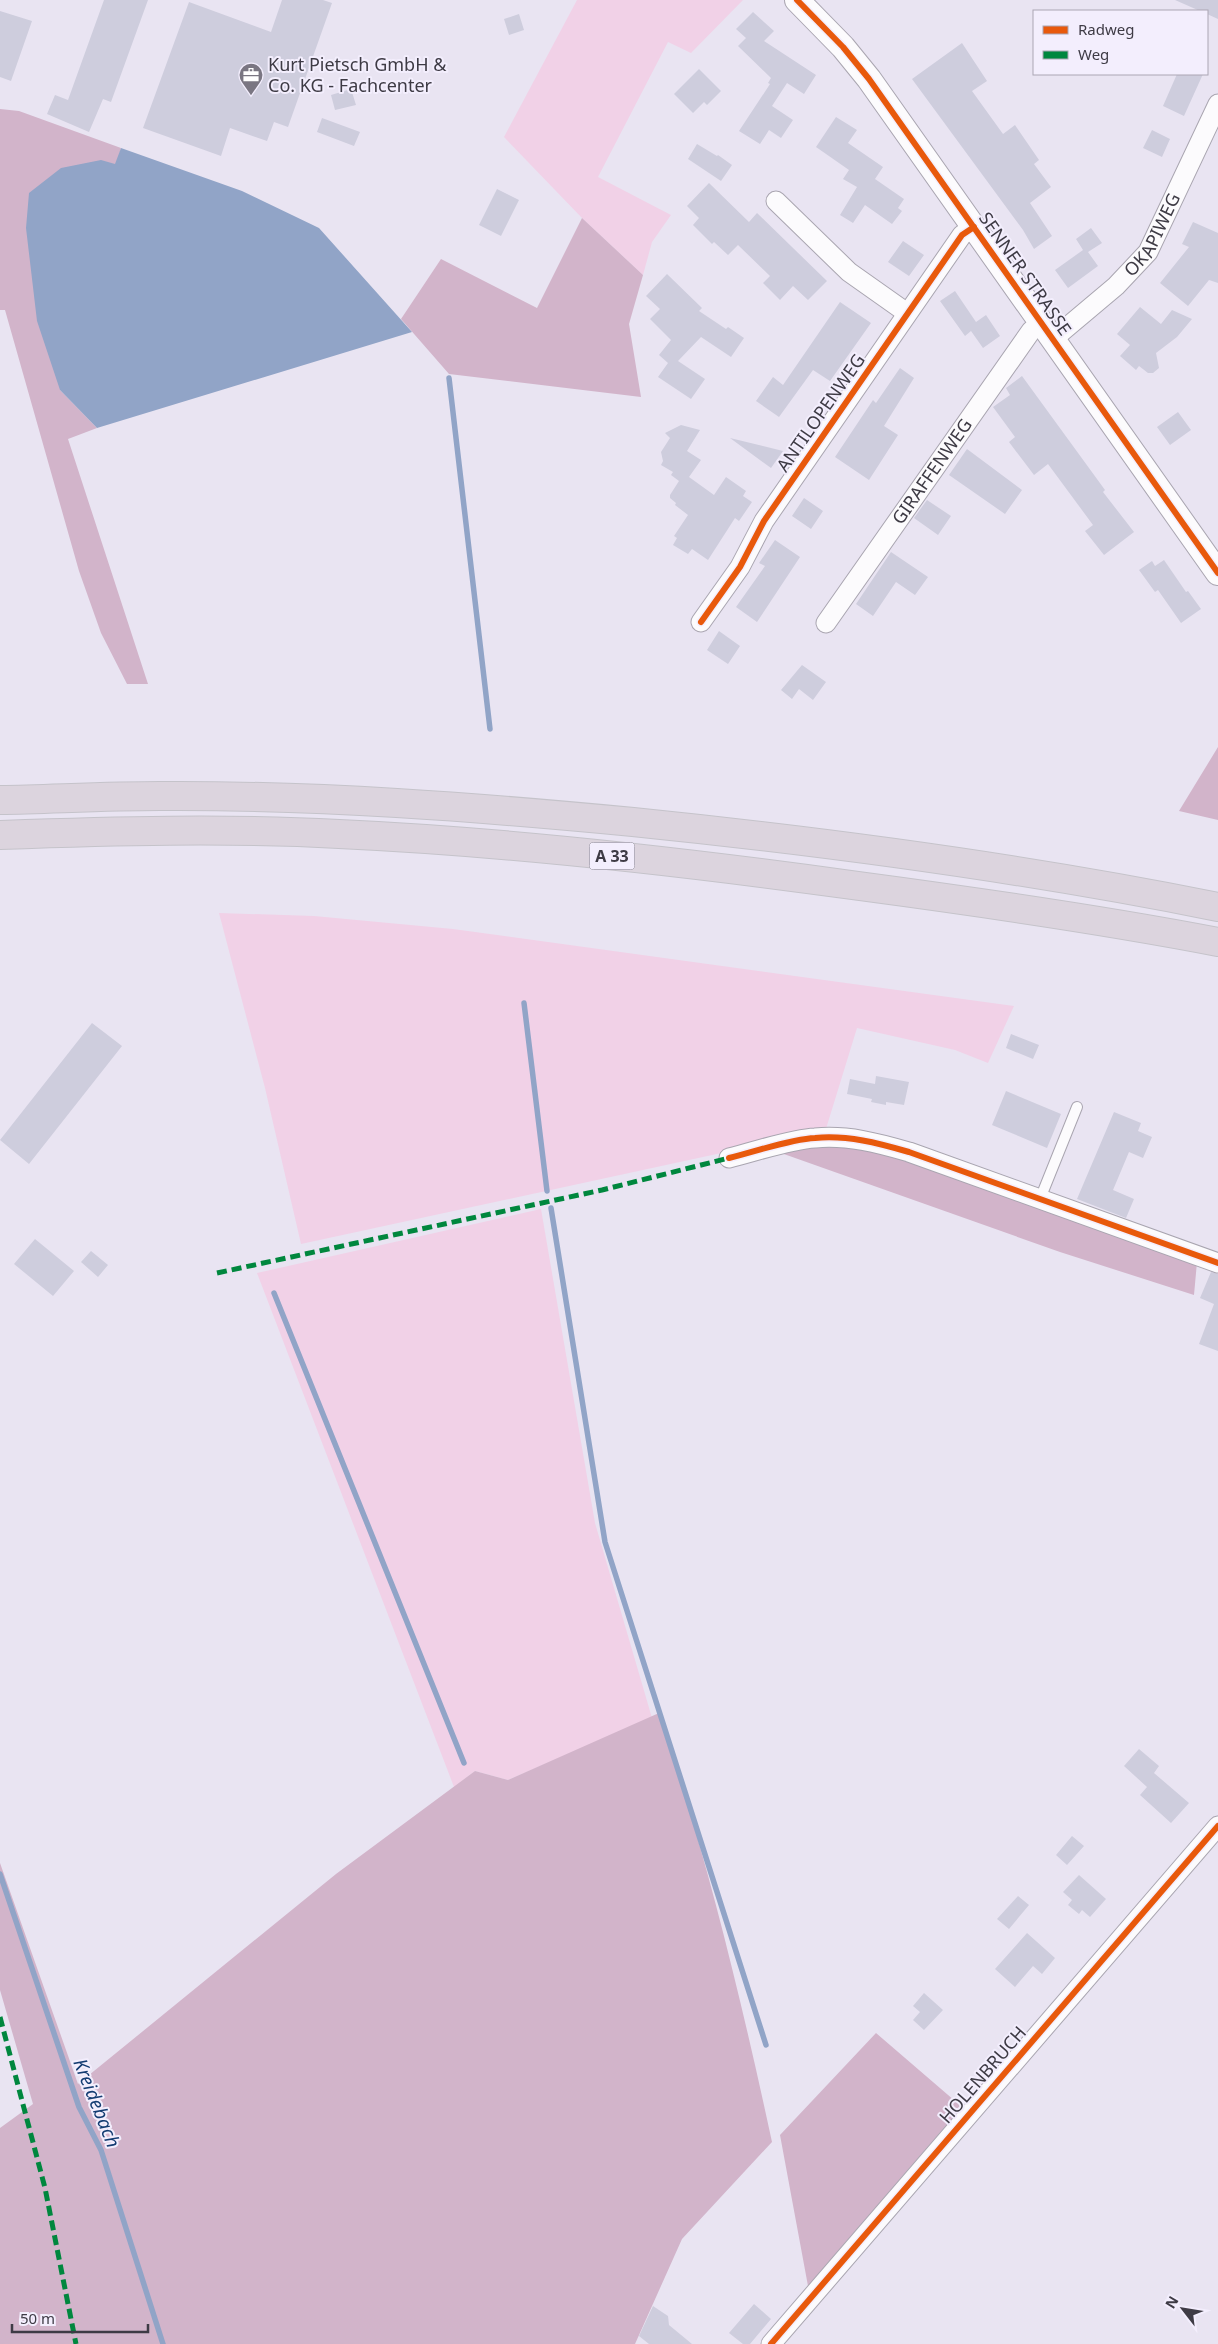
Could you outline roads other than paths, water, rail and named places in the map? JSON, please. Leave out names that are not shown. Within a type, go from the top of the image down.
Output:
[{"type":"highway","name":"A 33","points":[[0,800],[160,796],[340,800],[502,810],[740,833],[926,857],[1218,907]]},
{"type":"highway","name":"A 33","points":[[0,835],[162,830],[337,833],[507,844],[737,869],[1019,907],[1218,942]]},
{"type":"street","name":"SENNER STRASSE","points":[[797,0],[843,47],[869,79],[1218,573]]},
{"type":"street","name":"OKAPIWEG","points":[[1047,331],[1116,286],[1148,252],[1218,104]]},
{"type":"street","points":[[776,201],[849,272],[907,313]]},
{"type":"street","name":"ANTILOPENWEG","points":[[701,622],[740,567],[764,521],[907,313],[962,235],[974,228]]},
{"type":"street","name":"GIRAFFENWEG","points":[[826,623],[1031,331],[1047,331]]},
{"type":"street","points":[[730,1158],[813,1138],[837,1137],[867,1140],[909,1152],[1218,1263]]},
{"type":"street","name":"HOLENBRUCH","points":[[771,2344],[1218,1826]]},
{"type":"lane","points":[[1040,1199],[1077,1108]]},
{"type":"water","points":[[121,148],[242,191],[319,228],[412,332],[97,428],[60,390],[37,321],[26,228],[29,193],[61,168],[101,160],[115,164]]},
{"type":"waterway","points":[[449,378],[490,729]]},
{"type":"waterway","points":[[524,1003],[547,1191]]},
{"type":"waterway","points":[[551,1208],[605,1542],[766,2045]]},
{"type":"waterway","points":[[274,1293],[464,1763]]},
{"type":"waterway","name":"Kreidebach","points":[[0,1874],[79,2107],[101,2150],[163,2344]]},
{"type":"place","name":"Kurt Pietsch GmbH & Co. KG - Fachcenter","points":[[251,96]]}]
